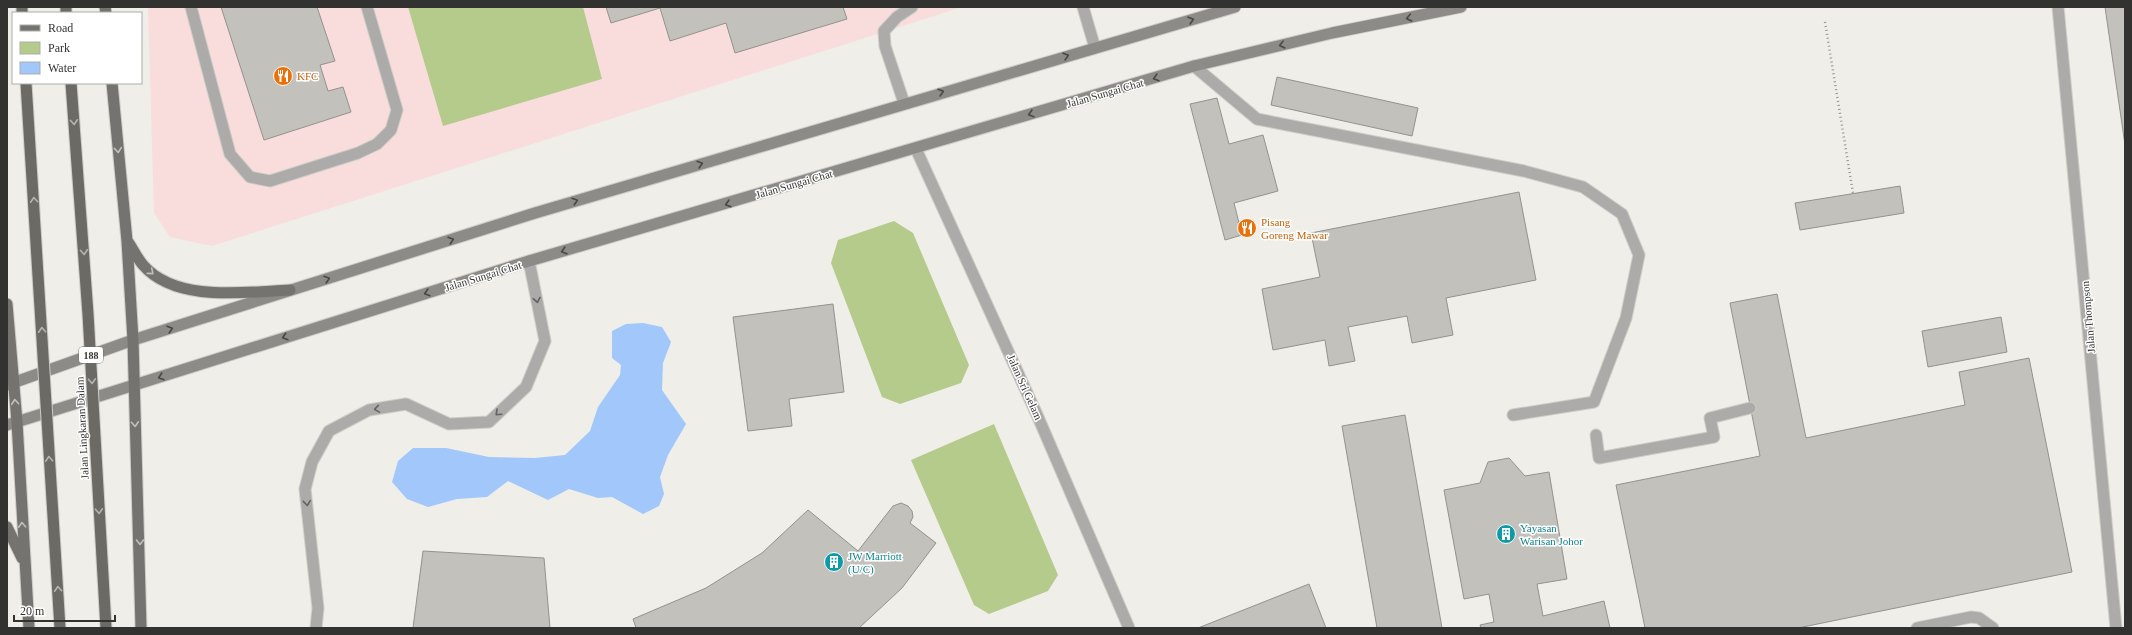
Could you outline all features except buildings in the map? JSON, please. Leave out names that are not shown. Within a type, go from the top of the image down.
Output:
[{"type":"highway","points":[[26,84],[60,628]]},
{"type":"highway","name":"Jalan Lingkaran Dalam","points":[[71,84],[88,314],[106,628]]},
{"type":"main road","points":[[10,384],[133,340],[542,211],[904,103],[1234,7]]},
{"type":"main road","name":"Jalan Sungai Chat","points":[[12,424],[529,261],[1194,66],[1332,33],[1461,7]]},
{"type":"main road","points":[[112,84],[127,242],[133,340],[138,475],[141,628]]},
{"type":"main road","points":[[127,242],[143,265],[157,277],[185,289],[224,293],[290,290]]},
{"type":"main road","points":[[7,304],[12,424],[29,628]]},
{"type":"main road","points":[[7,527],[24,564]]},
{"type":"street","points":[[191,7],[230,154],[250,177],[270,181],[358,153],[377,144],[391,130],[397,110],[367,7]]},
{"type":"street","points":[[904,103],[885,46],[884,31],[897,18],[912,7]]},
{"type":"street","points":[[1083,7],[1095,48]]},
{"type":"street","name":"Jalan Thompson","points":[[2058,7],[2116,628]]},
{"type":"street","points":[[1194,66],[1257,118],[1524,171],[1583,187],[1622,214],[1639,255],[1626,318],[1594,402],[1513,415]]},
{"type":"street","name":"Jalan Sri Gelam","points":[[916,148],[1038,417],[1129,628]]},
{"type":"street","points":[[316,628],[318,608],[305,489],[312,462],[329,431],[369,410],[406,404],[449,424],[489,422],[526,388],[545,342],[529,261]]},
{"type":"street","points":[[1596,434],[1599,458],[1714,437],[1710,418],[1750,408]]},
{"type":"street","points":[[1917,628],[1972,617],[1979,618],[1993,628]]},
{"type":"path","points":[[1825,22],[1853,193]]},
{"type":"shaded area","points":[[148,7],[962,7],[212,246],[170,237],[154,213]]},
{"type":"green space","points":[[408,7],[583,7],[602,79],[443,126]]},
{"type":"green space","points":[[894,221],[913,233],[969,365],[961,383],[900,404],[882,397],[831,263],[838,240]]},
{"type":"green space","points":[[994,424],[1058,575],[1048,591],[989,614],[974,605],[911,460]]},
{"type":"water","points":[[643,323],[662,327],[671,342],[663,363],[662,390],[686,424],[668,455],[660,477],[664,494],[659,506],[643,514],[612,497],[598,498],[569,489],[548,500],[508,481],[487,497],[457,499],[428,507],[407,499],[392,482],[398,461],[413,448],[446,448],[489,457],[535,458],[565,455],[590,431],[598,407],[620,375],[621,365],[612,358],[612,331],[626,324]]},
{"type":"place","name":"KFC","points":[[283,76]]},
{"type":"place","name":"Pisang Goreng Mawar","points":[[1247,228]]},
{"type":"place","name":"Yayasan Warisan Johor","points":[[1506,534]]},
{"type":"place","name":"JW Marriott (U/C)","points":[[834,562]]}]
